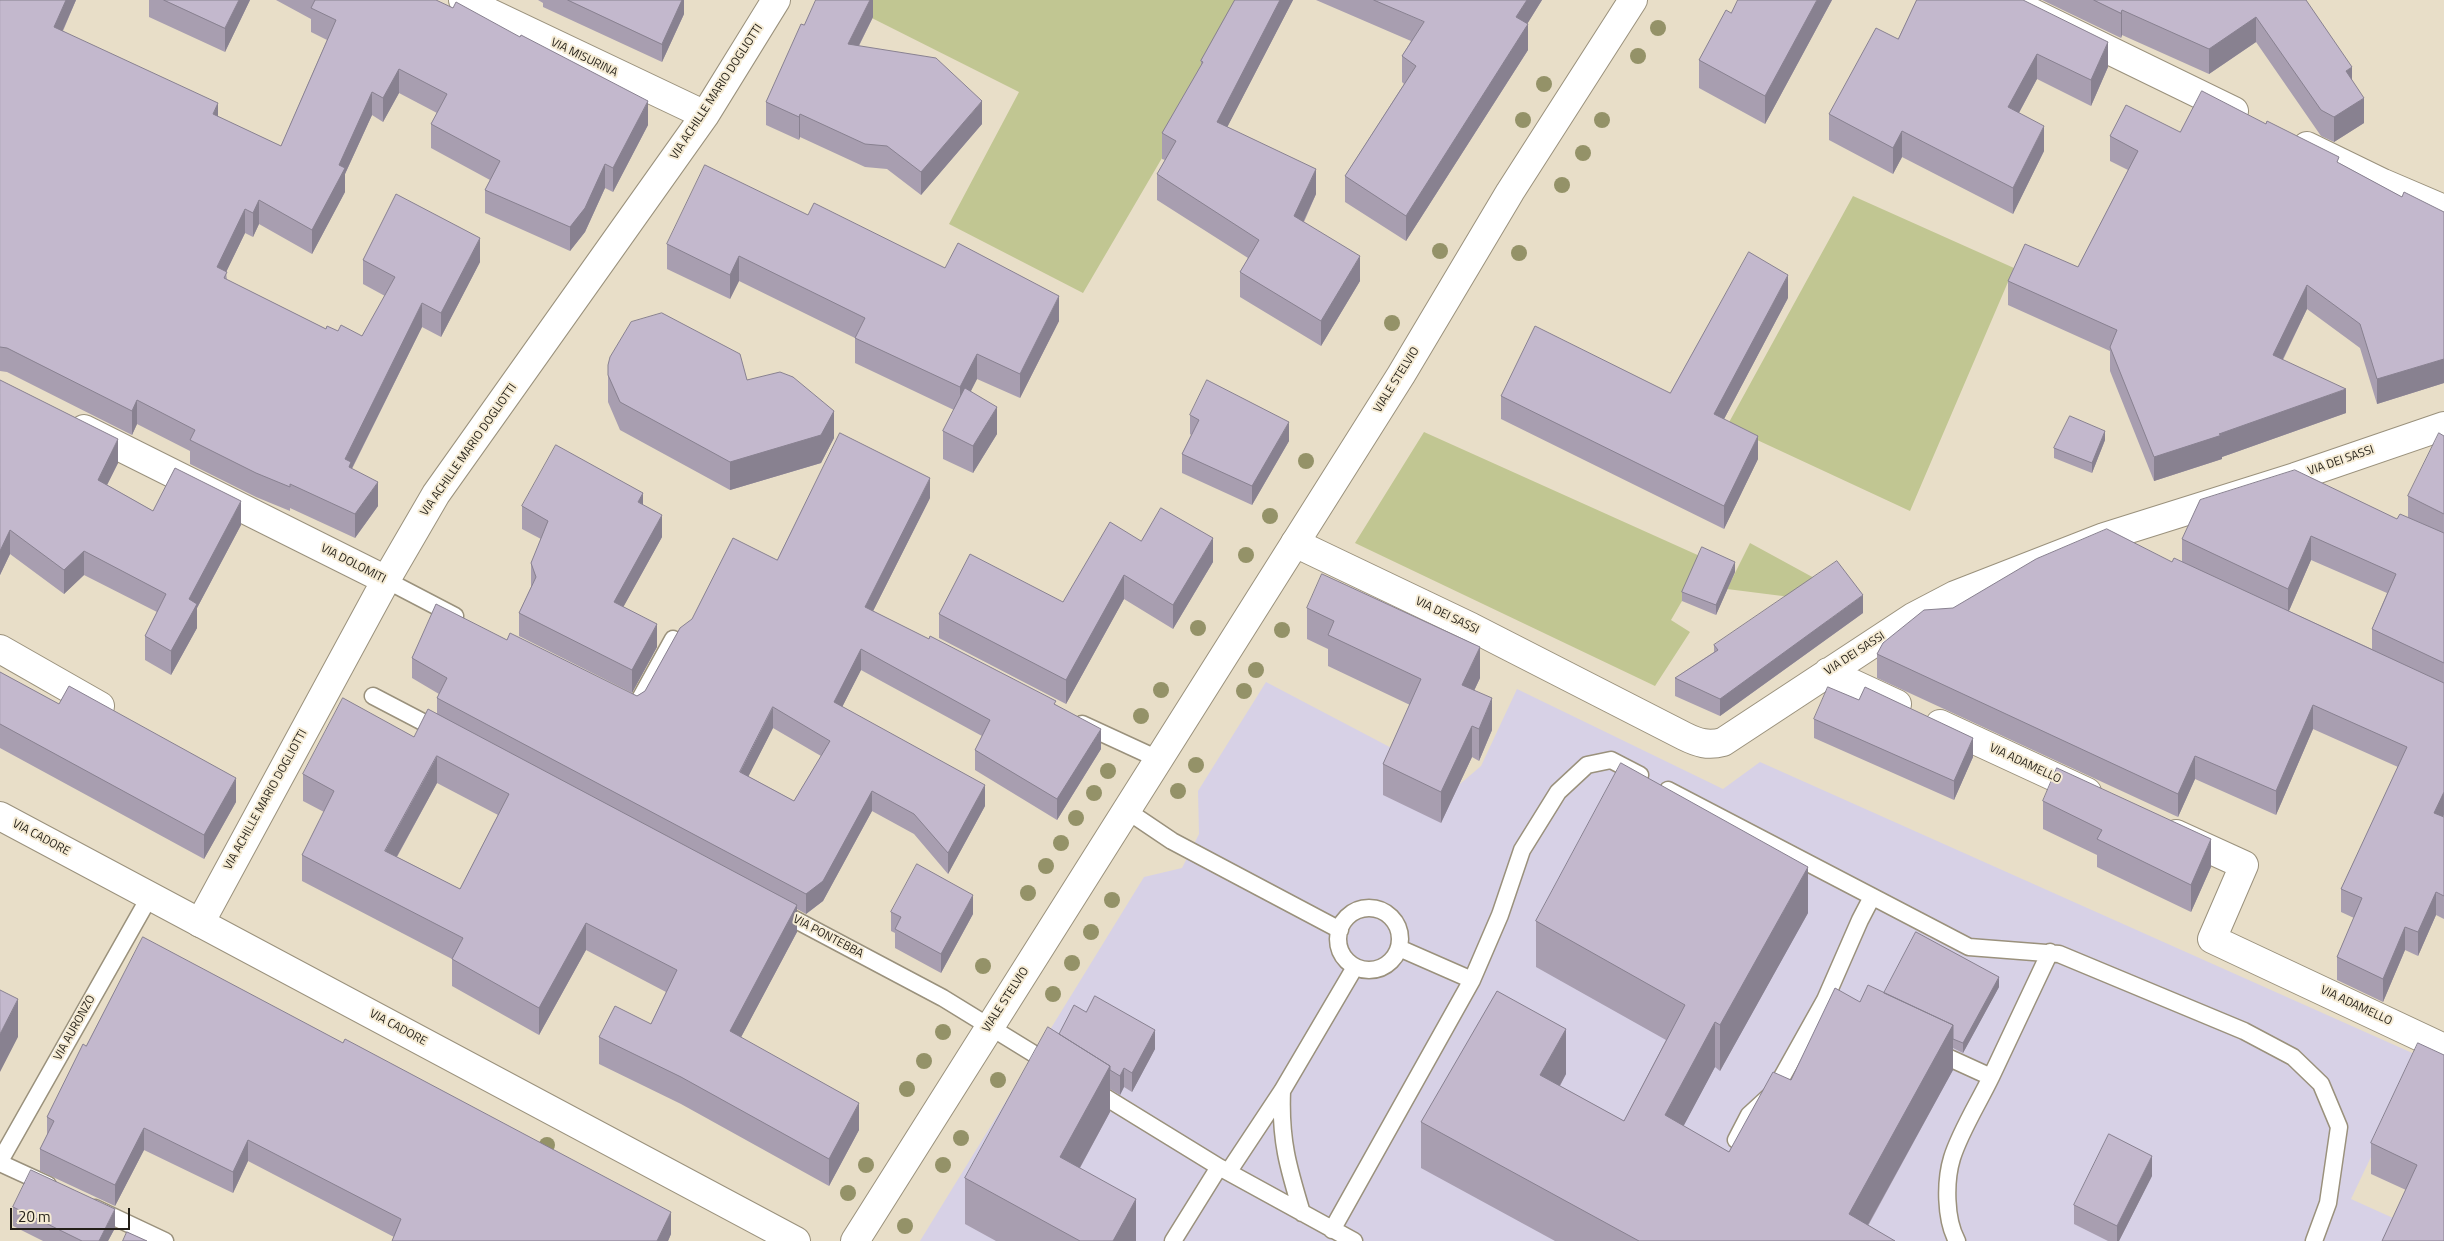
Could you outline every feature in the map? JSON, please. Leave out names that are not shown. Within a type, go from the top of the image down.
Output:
[{"type":"street","name":"VIA MISURINA","points":[[463,0],[706,115]]},
{"type":"street","name":"VIA ACHILLE MARIO DOGLIOTTI","points":[[200,923],[386,580],[436,494],[706,115],[776,0]]},
{"type":"street","name":"VIALE STELVIO","points":[[855,1241],[1401,374],[1510,192],[1633,0]]},
{"type":"street","points":[[2006,0],[2258,122]]},
{"type":"street","points":[[2285,135],[2383,183],[2444,208]]},
{"type":"street","name":"VIA DOLOMITI","points":[[61,417],[386,580]]},
{"type":"street","name":"VIA DEI SASSI","points":[[1295,543],[1471,627],[1696,742],[1707,744],[1723,742],[1913,617],[1955,594],[2113,541],[2304,481],[2444,426]]},
{"type":"street","points":[[0,650],[126,720]]},
{"type":"street","name":"VIA ADAMELLO","points":[[1828,672],[2108,802]]},
{"type":"street","name":"VIA CADORE","points":[[0,816],[796,1241]]},
{"type":"street","name":"VIA ADAMELLO","points":[[2154,823],[2244,865],[2212,939],[2444,1048]]},
{"type":"lane","name":"VIA DOLOMITI","points":[[386,580],[472,624]]},
{"type":"lane","points":[[619,698],[636,706],[673,639]]},
{"type":"lane","points":[[373,696],[452,738]]},
{"type":"lane","points":[[1065,715],[1116,742],[1158,759]]},
{"type":"lane","points":[[1332,1230],[1472,980],[1500,915],[1522,850],[1558,792],[1587,765],[1611,760],[1969,947],[2050,952],[2244,1031],[2293,1057],[2321,1084],[2339,1127],[2328,1203],[2314,1241]]},
{"type":"lane","points":[[1126,810],[1172,841],[1340,930]]},
{"type":"lane","name":"VIA AURONZO","points":[[61,1192],[0,1162],[150,896]]},
{"type":"lane","points":[[1736,1140],[1749,1114],[1773,1093],[1825,1000],[1872,897]]},
{"type":"lane","name":"VIA PONTEBBA","points":[[759,900],[942,998],[1224,1169],[1302,1214],[1354,1241]]},
{"type":"lane","points":[[1365,908],[1376,908],[1386,912],[1396,924],[1400,938],[1399,948],[1388,964],[1379,969],[1369,970],[1355,967],[1343,956],[1339,946],[1340,930],[1347,917],[1356,911],[1365,908]]},
{"type":"lane","points":[[1399,948],[1472,980]]},
{"type":"lane","points":[[1957,1241],[1949,1209],[1948,1178],[1952,1157],[2050,952]]},
{"type":"lane","points":[[1173,1241],[1282,1091],[1355,967]]},
{"type":"lane","points":[[1825,1000],[1843,1008]]},
{"type":"lane","points":[[1921,1045],[1990,1077]]},
{"type":"lane","points":[[1282,1091],[1281,1124],[1284,1148],[1302,1214]]},
{"type":"lane","points":[[78,1200],[165,1241]]},
{"type":"shaded area","points":[[1266,682],[1460,784],[1481,766],[1517,689],[1723,789],[1760,762],[2419,1056],[2351,1199],[2444,1241],[920,1241],[1144,877],[1182,868],[1199,834],[1198,791]]},
{"type":"green space","points":[[836,0],[1249,0],[1179,129],[1083,293],[949,224],[1019,92]]},
{"type":"green space","points":[[1853,196],[2014,268],[1910,511],[1727,426]]},
{"type":"green space","points":[[1424,432],[1702,557],[1671,620],[1690,632],[1655,686],[1355,543]]},
{"type":"green space","points":[[1750,543],[1827,585],[1806,599],[1727,589]]},
{"type":"building","points":[[0,0],[66,0],[54,27],[218,103],[213,114],[281,146],[336,20],[311,8],[315,0],[436,0],[453,8],[456,2],[520,37],[521,35],[648,101],[613,168],[605,164],[585,208],[570,227],[485,190],[500,161],[431,124],[447,94],[399,69],[383,98],[372,92],[339,165],[345,168],[312,230],[259,200],[253,213],[245,209],[217,267],[227,272],[224,278],[326,329],[327,326],[338,331],[341,325],[362,336],[395,277],[363,260],[396,194],[480,238],[441,313],[422,303],[345,459],[351,462],[349,467],[378,482],[355,514],[290,484],[290,487],[256,473],[190,440],[195,430],[137,400],[132,411],[7,348],[0,347]]},
{"type":"building","points":[[164,0],[239,0],[225,28]]},
{"type":"building","points":[[568,0],[682,0],[662,44]]},
{"type":"building","points":[[816,0],[870,0],[848,44],[936,58],[982,101],[921,172],[887,146],[865,144],[800,114],[799,117],[766,102],[801,24],[804,25]]},
{"type":"building","points":[[1235,0],[1280,0],[1217,122],[1316,169],[1294,216],[1360,256],[1321,321],[1240,272],[1259,240],[1157,174],[1176,141],[1162,133],[1203,62],[1201,61]]},
{"type":"building","points":[[1374,0],[1527,0],[1516,17],[1528,24],[1406,216],[1345,176],[1416,66],[1402,56],[1424,22]]},
{"type":"building","points":[[1738,0],[1817,0],[1765,96],[1699,60],[1726,10],[1731,13]]},
{"type":"building","points":[[1917,0],[2023,0],[2108,42],[2091,80],[2037,54],[2008,107],[2044,126],[2013,188],[1902,131],[1893,148],[1829,114],[1876,28],[1898,39]]},
{"type":"building","points":[[2094,0],[2306,0],[2352,67],[2346,71],[2364,98],[2334,117],[2321,110],[2256,17],[2209,49],[2122,10],[2121,13]]},
{"type":"building","points":[[2202,91],[2266,124],[2267,121],[2339,157],[2337,162],[2402,197],[2404,192],[2444,212],[2444,359],[2377,379],[2360,324],[2307,285],[2273,355],[2346,389],[2219,434],[2222,435],[2154,457],[2110,347],[2117,330],[2008,281],[2025,244],[2078,267],[2138,151],[2110,136],[2126,105],[2180,132]]},
{"type":"building","points":[[705,165],[808,215],[814,203],[945,268],[958,243],[1059,296],[1020,374],[977,354],[960,387],[855,338],[865,318],[739,256],[730,275],[667,244]]},
{"type":"building","points":[[1749,252],[1788,275],[1714,414],[1758,436],[1724,506],[1501,396],[1535,326],[1670,393]]},
{"type":"building","points":[[662,313],[740,354],[747,380],[780,372],[793,377],[834,411],[821,435],[730,462],[620,402],[608,375],[610,357],[631,322]]},
{"type":"building","points":[[0,380],[118,439],[98,480],[153,511],[175,468],[241,501],[189,599],[197,604],[171,651],[145,636],[166,594],[84,551],[64,570],[10,530],[0,551]]},
{"type":"building","points":[[1207,380],[1289,422],[1252,486],[1182,454],[1199,420],[1190,415]]},
{"type":"building","points":[[965,388],[997,407],[973,446],[943,431]]},
{"type":"building","points":[[2070,416],[2105,431],[2092,463],[2054,448]]},
{"type":"building","points":[[840,433],[930,478],[865,607],[929,639],[930,636],[1056,701],[1054,704],[1101,729],[1057,799],[975,750],[990,720],[861,649],[834,702],[985,785],[948,853],[914,814],[872,791],[823,881],[806,894],[437,698],[447,678],[412,658],[436,604],[507,640],[510,633],[637,696],[645,691],[680,628],[692,619],[733,538],[777,560]],"holes":[[[773,707],[830,741],[794,801],[740,772]]]},
{"type":"building","points":[[2439,433],[2444,436],[2444,514],[2408,496]]},
{"type":"building","points":[[556,445],[643,493],[638,502],[662,515],[614,602],[657,624],[632,670],[519,613],[536,577],[531,563],[548,521],[522,506]]},
{"type":"building","points":[[2295,470],[2397,519],[2400,514],[2444,533],[2444,663],[2372,629],[2396,574],[2311,536],[2288,589],[2182,539],[2200,500]]},
{"type":"building","points":[[1161,508],[1213,538],[1173,605],[1124,575],[1066,680],[939,614],[970,554],[1063,602],[1110,522],[1141,541]]},
{"type":"building","points":[[2107,529],[2172,562],[2174,558],[2444,683],[2444,792],[2434,813],[2444,817],[2444,896],[2436,892],[2418,932],[2405,927],[2383,979],[2337,957],[2362,898],[2341,889],[2407,747],[2313,705],[2276,791],[2195,756],[2178,794],[1877,654],[1883,643],[1924,610],[1953,608],[2036,559]]},
{"type":"building","points":[[1702,547],[1735,562],[1716,605],[1682,592]]},
{"type":"building","points":[[1837,561],[1863,595],[1720,699],[1675,678],[1718,650],[1714,645]]},
{"type":"building","points":[[1322,574],[1480,647],[1462,685],[1492,698],[1479,729],[1472,726],[1441,792],[1383,764],[1421,679],[1328,635],[1334,621],[1307,608]]},
{"type":"building","points":[[0,672],[59,704],[69,686],[236,778],[204,835],[0,724]]},
{"type":"building","points":[[1828,687],[1859,700],[1865,687],[1973,738],[1954,781],[1814,719]]},
{"type":"building","points":[[343,698],[414,737],[428,709],[797,905],[730,1031],[859,1103],[829,1159],[681,1077],[599,1037],[615,1006],[651,1024],[677,970],[586,923],[539,1008],[452,959],[463,938],[302,855],[334,791],[303,774]],"holes":[[[437,756],[509,794],[460,889],[385,851]]]},
{"type":"building","points":[[1621,763],[1808,867],[1720,1025],[1715,1022],[1665,1115],[1729,1152],[1773,1072],[1791,1080],[1835,988],[1860,1002],[1868,985],[1953,1025],[1849,1214],[1895,1241],[1639,1241],[1421,1122],[1497,991],[1566,1029],[1540,1075],[1624,1121],[1685,1005],[1536,921]]},
{"type":"building","points":[[2057,768],[2211,839],[2191,885],[2097,839],[2102,830],[2043,801]]},
{"type":"building","points":[[917,864],[973,895],[941,954],[895,929],[901,917],[891,912]]},
{"type":"building","points":[[1916,932],[1999,977],[1963,1043],[1953,1039],[1953,1025],[1884,993]]},
{"type":"building","points":[[143,937],[343,1043],[345,1039],[671,1212],[657,1241],[392,1241],[401,1219],[248,1140],[233,1172],[144,1128],[115,1185],[40,1149],[54,1121],[47,1117],[83,1044],[86,1046]]},
{"type":"building","points":[[0,990],[18,999],[0,1034]]},
{"type":"building","points":[[1095,996],[1155,1030],[1132,1073],[1124,1068],[1120,1076],[1110,1070],[1110,1066],[1059,1034],[1074,1005],[1086,1012]]},
{"type":"building","points":[[1048,1027],[1110,1066],[1060,1157],[1136,1199],[1113,1241],[1080,1241],[965,1178]]},
{"type":"building","points":[[2418,1043],[2444,1055],[2444,1241],[2382,1241],[2417,1165],[2371,1143]]},
{"type":"building","points":[[2109,1134],[2152,1156],[2117,1226],[2074,1205]]},
{"type":"building","points":[[31,1170],[115,1209],[99,1241],[82,1241],[13,1207]]},
{"type":"building","points":[[127,1232],[147,1241],[123,1241]]}]
